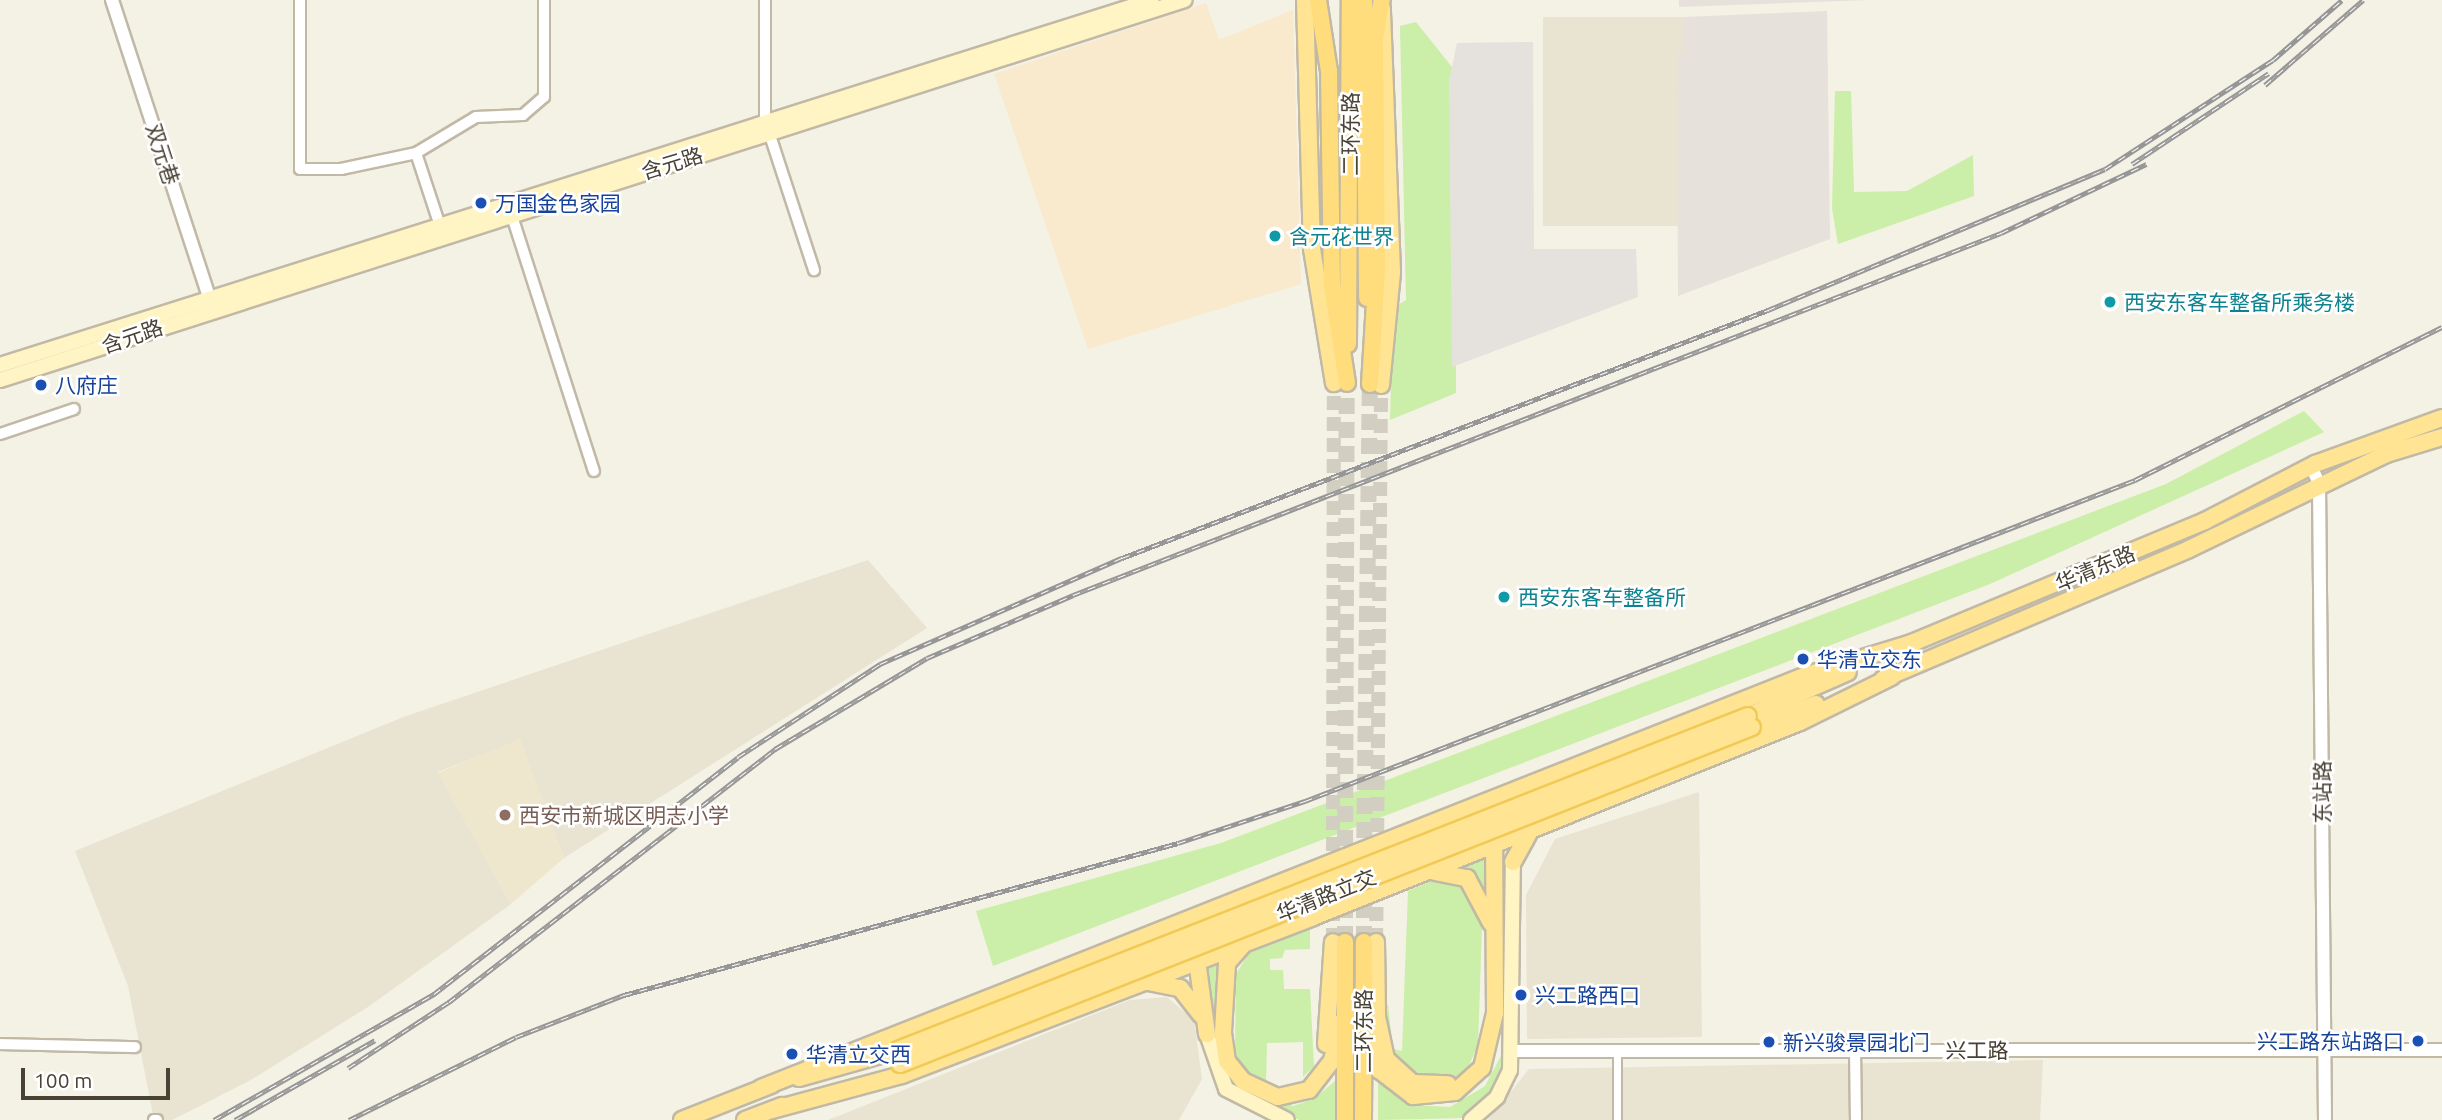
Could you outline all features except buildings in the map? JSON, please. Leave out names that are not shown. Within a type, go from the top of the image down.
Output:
[{"type":"highway","points":[[1318,0],[1325,39],[1332,285],[1341,383]]},
{"type":"highway","name":"二环东路","points":[[1349,0],[1358,268]]},
{"type":"highway","name":"二环东路","points":[[1358,268],[1364,0]]},
{"type":"highway","points":[[1370,353],[1377,268],[1376,38],[1382,4]]},
{"type":"highway","points":[[1341,383],[1358,268]]},
{"type":"highway","points":[[1358,268],[1375,385]]},
{"type":"highway","name":"二环东路","points":[[1339,942],[1345,982],[1345,1120]]},
{"type":"highway","name":"二环东路","points":[[1363,1120],[1364,1024],[1370,942]]},
{"type":"main road","name":"含元路","points":[[0,365],[211,304],[442,231],[1152,0]]},
{"type":"main road","name":"含元路","points":[[442,231],[511,213],[766,127],[1185,0]]},
{"type":"main road","points":[[1305,0],[1325,39]]},
{"type":"main road","points":[[1305,0],[1312,249],[1341,383]]},
{"type":"main road","points":[[1375,385],[1392,272],[1382,4]]},
{"type":"main road","name":"含元路","points":[[0,380],[211,304]]},
{"type":"main road","name":"华清东路","points":[[1750,721],[1915,642],[2193,526],[2311,466],[2442,418]]},
{"type":"main road","name":"华清东路","points":[[1750,721],[1891,677],[2189,549],[2319,484],[2442,437]]},
{"type":"main road","points":[[682,1120],[1807,675],[1915,642]]},
{"type":"main road","points":[[1364,1024],[1373,1062],[1401,1091],[1426,1098],[1455,1092],[1477,1076],[1490,1047],[1492,926],[1510,855],[1544,826],[1800,722],[1891,677]]},
{"type":"main road","name":"华清路立交","points":[[899,1057],[1750,721]]},
{"type":"main road","points":[[1471,1120],[1501,1091],[1512,1051],[1510,855],[1501,795]]},
{"type":"main road","points":[[1483,802],[1497,845],[1510,855]]},
{"type":"main road","points":[[1383,841],[1375,857],[1384,882],[1396,884]]},
{"type":"main road","points":[[772,1110],[902,1075],[1497,845]]},
{"type":"main road","points":[[1306,871],[1320,877],[1328,904],[1320,914]]},
{"type":"main road","points":[[1413,877],[1463,875],[1482,896],[1492,926]]},
{"type":"main road","points":[[1183,920],[1198,960],[1206,1034]]},
{"type":"main road","points":[[1252,940],[1230,957],[1223,988],[1225,1055],[1243,1080],[1278,1097],[1314,1086],[1336,1050],[1345,982]]},
{"type":"main road","points":[[1243,1080],[1286,1087],[1318,1066],[1327,1040],[1339,942]]},
{"type":"main road","points":[[1370,942],[1380,1044],[1392,1069],[1422,1086],[1461,1080],[1476,1062],[1492,959]]},
{"type":"main road","points":[[1135,984],[1180,988],[1198,1009],[1226,1089],[1287,1120]]},
{"type":"main road","points":[[761,1088],[899,1057]]},
{"type":"main road","points":[[745,1120],[899,1057]]},
{"type":"street","name":"双元巷","points":[[112,0],[211,304]]},
{"type":"street","points":[[300,0],[300,169],[341,169],[416,153],[476,117],[523,115],[544,97],[544,0]]},
{"type":"street","points":[[765,0],[766,127],[814,270]]},
{"type":"street","points":[[416,153],[442,231]]},
{"type":"street","points":[[511,213],[594,471]]},
{"type":"street","points":[[0,434],[74,409]]},
{"type":"street","name":"东站路","points":[[2311,466],[2319,484],[2325,1120]]},
{"type":"street","points":[[0,1044],[135,1047]]},
{"type":"street","points":[[1855,1050],[1856,1120]]},
{"type":"street","name":"兴工路","points":[[1512,1051],[2442,1050]]},
{"type":"street","points":[[1617,1051],[1617,1120]]},
{"type":"shaded area","points":[[1679,0],[1870,0],[1679,7]]},
{"type":"shaded area","points":[[1206,3],[1219,40],[1293,10],[1301,284],[1088,349],[994,74]]},
{"type":"shaded area","points":[[1827,11],[1830,239],[1678,296],[1677,53],[1683,52],[1683,17]]},
{"type":"shaded area","points":[[1543,17],[1683,17],[1683,226],[1543,226]]},
{"type":"shaded area","points":[[1533,42],[1534,249],[1636,249],[1638,297],[1452,367],[1449,81],[1457,43]]},
{"type":"shaded area","points":[[868,560],[927,628],[564,858],[520,740],[438,772],[511,904],[368,1007],[249,1081],[172,1120],[154,1120],[128,986],[75,851],[406,716]]},
{"type":"shaded area","name":"西安市新城区明志小学","points":[[520,739],[564,858],[511,904],[438,773]]},
{"type":"shaded area","points":[[1699,792],[1702,1037],[1527,1039],[1526,895],[1555,839]]},
{"type":"shaded area","points":[[1167,997],[1194,1020],[1202,1079],[1179,1120],[828,1120],[1130,1000]]},
{"type":"shaded area","points":[[2043,1060],[2040,1120],[1488,1120],[1529,1069]]},
{"type":"green space","points":[[1416,22],[1456,72],[1456,393],[1390,420],[1393,308],[1406,300],[1400,26]]},
{"type":"green space","points":[[1835,91],[1851,91],[1854,192],[1907,191],[1973,155],[1974,196],[1838,244],[1832,208]]},
{"type":"green space","points":[[2304,411],[2324,432],[1990,584],[993,966],[976,911],[1221,843],[2166,484]]},
{"type":"green space","points":[[1492,856],[1493,898],[1462,867]]},
{"type":"green space","points":[[1437,879],[1465,886],[1480,910],[1482,926],[1478,1045],[1467,1070],[1446,1082],[1410,1079],[1388,1049],[1383,1005],[1388,1005],[1393,1049],[1402,1051],[1408,891]]},
{"type":"green space","points":[[1310,929],[1310,949],[1285,950],[1282,958],[1270,959],[1270,970],[1283,970],[1284,989],[1310,989],[1314,1066],[1303,1077],[1303,1042],[1267,1043],[1266,1083],[1243,1070],[1235,1053],[1236,974],[1249,953]]},
{"type":"green space","points":[[1222,962],[1217,987],[1217,1040],[1207,968]]},
{"type":"green space","points":[[1504,1050],[1507,1062],[1493,1092],[1464,1118],[1378,1120],[1378,1080],[1408,1105],[1450,1107],[1485,1086]]},
{"type":"green space","points":[[1336,1080],[1336,1120],[1299,1120],[1245,1096],[1235,1085],[1293,1106],[1314,1099]]},
{"type":"tunnel","points":[[1333,872],[1334,383]]},
{"type":"tunnel","points":[[1345,870],[1347,383]]},
{"type":"tunnel","points":[[1364,862],[1370,384]]},
{"type":"tunnel","points":[[1377,853],[1381,385]]},
{"type":"tunnel","points":[[1376,942],[1377,881]]},
{"type":"tunnel","points":[[1364,885],[1364,942]]},
{"type":"tunnel","points":[[1345,893],[1345,942]]},
{"type":"tunnel","points":[[1333,899],[1333,942]]},
{"type":"railway","points":[[214,1120],[434,994],[738,757],[880,664],[1122,558],[1768,310],[2105,169],[2273,60],[2342,0]]},
{"type":"railway","points":[[2265,85],[2363,0]]},
{"type":"railway","points":[[2132,164],[2269,73]]},
{"type":"railway","points":[[348,1068],[449,1002],[775,749],[927,658],[1073,595],[2001,233],[2146,164]]},
{"type":"railway","points":[[349,1120],[516,1037],[624,995],[1178,843],[1305,801],[2135,480],[2442,327]]},
{"type":"railway","points":[[235,1120],[375,1040]]},
{"type":"place","name":"万国金色家园","points":[[481,203]]},
{"type":"place","name":"含元花世界","points":[[1275,236]]},
{"type":"place","name":"西安东客车整备所乘务楼","points":[[2110,302]]},
{"type":"place","name":"八府庄","points":[[41,385]]},
{"type":"place","name":"西安东客车整备所","points":[[1504,597]]},
{"type":"place","name":"华清立交东","points":[[1803,659]]},
{"type":"place","name":"西安市新城区明志小学","points":[[505,815]]},
{"type":"place","name":"兴工路西口","points":[[1521,995]]},
{"type":"place","name":"兴工路东站路口","points":[[2418,1041]]},
{"type":"place","name":"新兴骏景园北门","points":[[1769,1042]]},
{"type":"place","name":"华清立交西","points":[[792,1054]]}]
